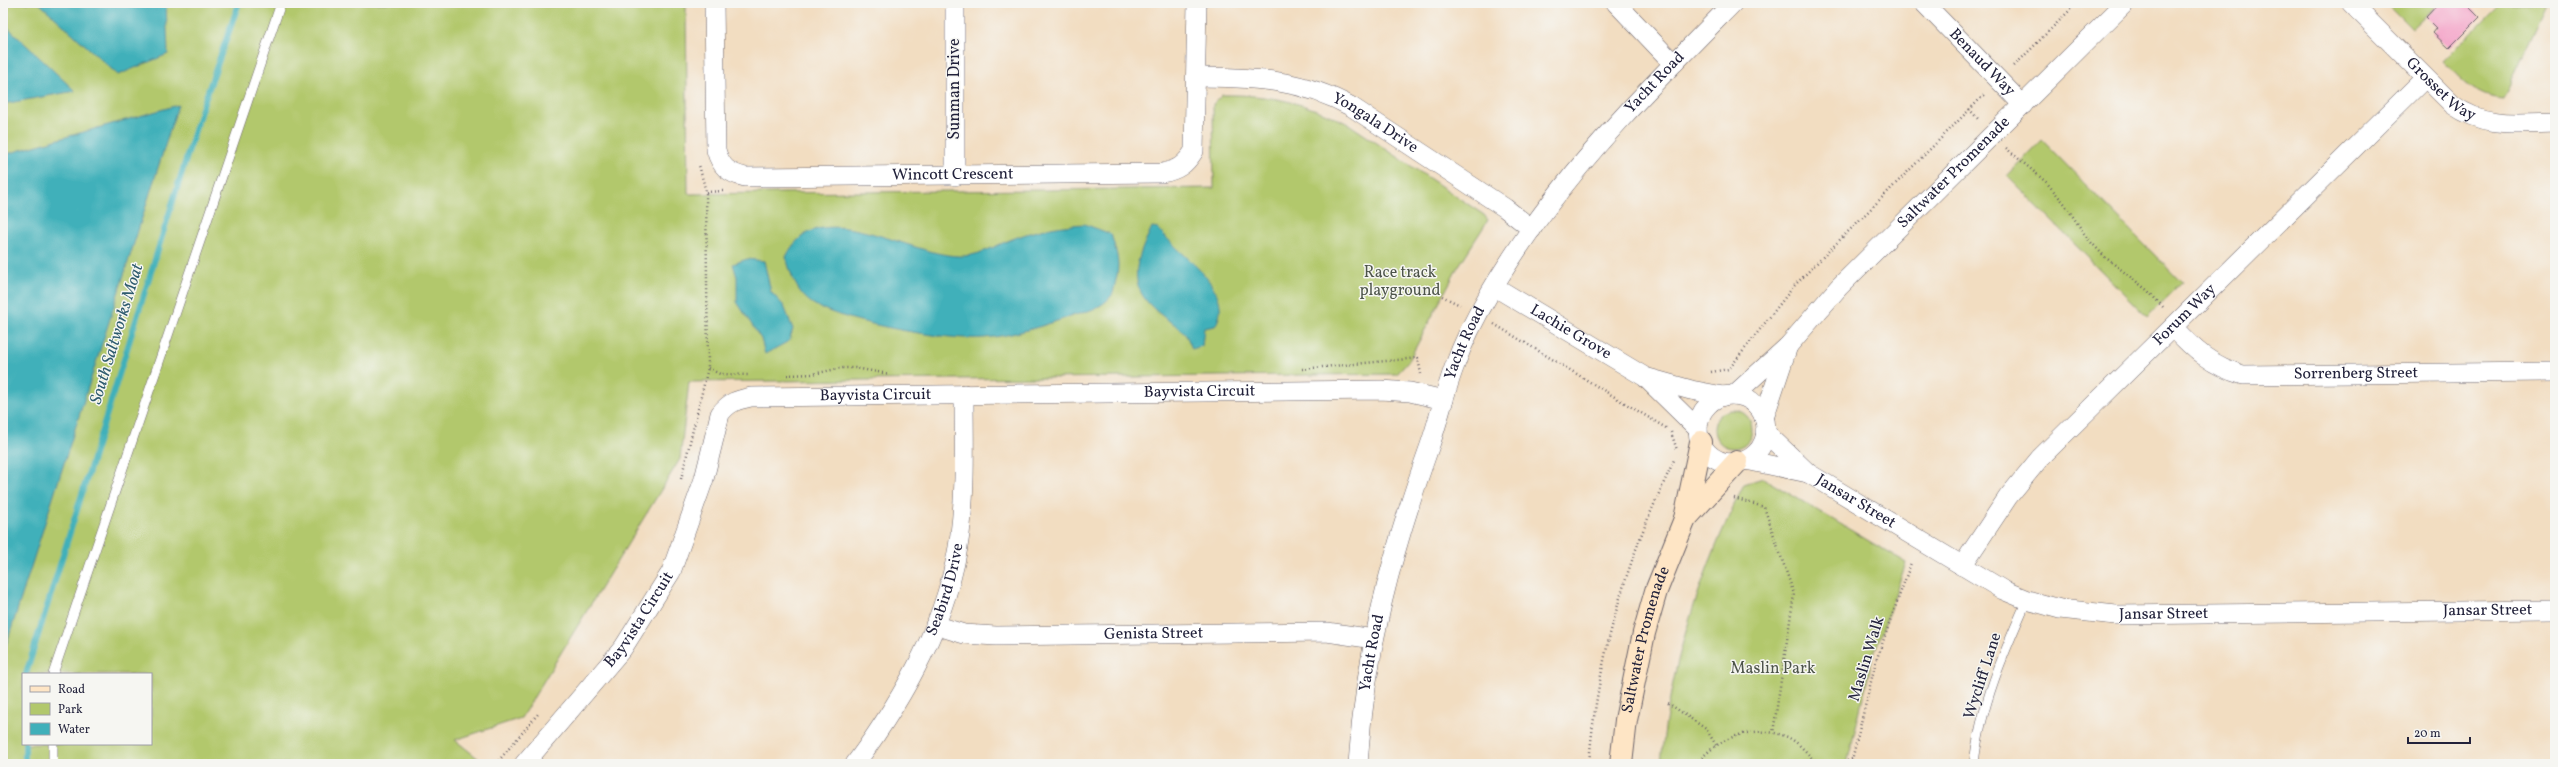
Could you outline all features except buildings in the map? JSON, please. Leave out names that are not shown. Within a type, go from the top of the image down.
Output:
[{"type":"street","name":"Wincott Crescent","points":[[714,3],[716,150],[719,162],[725,169],[734,175],[745,177],[1162,173],[1175,170],[1185,164],[1194,151],[1197,76],[1197,3]]},
{"type":"street","name":"Sunman Drive","points":[[955,3],[955,176]]},
{"type":"street","points":[[1616,3],[1673,63]]},
{"type":"street","name":"Yacht Road","points":[[1358,764],[1374,639],[1394,549],[1455,364],[1478,316],[1532,229],[1601,140],[1673,63],[1733,3]]},
{"type":"street","name":"Benaud Way","points":[[1924,3],[2023,105]]},
{"type":"street","name":"Saltwater Promenade","points":[[1729,396],[1788,346],[1839,287],[2125,3]]},
{"type":"street","name":"Grosset Way","points":[[2351,3],[2453,105],[2476,119],[2503,123],[2555,122]]},
{"type":"street","name":"Yongala Drive","points":[[1197,76],[1264,78],[1327,93],[1352,107],[1505,208],[1532,229]]},
{"type":"street","name":"Forum Way","points":[[1962,566],[2008,497],[2040,458],[2425,78]]},
{"type":"street","name":"Lachie Grove","points":[[1495,287],[1645,377],[1676,407],[1699,436]]},
{"type":"street","name":"Sorrenberg Street","points":[[2176,325],[2203,358],[2221,367],[2243,375],[2555,372]]},
{"type":"street","name":"Saltwater Promenade","points":[[1764,425],[1788,346]]},
{"type":"street","name":"Lachie Grove","points":[[1645,377],[1691,390],[1729,396]]},
{"type":"street","name":"Bayvista Circuit","points":[[524,764],[623,648],[671,572],[704,478],[720,414],[726,406],[736,400],[751,397],[1381,390],[1410,392],[1444,400]]},
{"type":"street","name":"Seabird Drive","points":[[855,764],[887,721],[906,689],[935,625],[950,579],[960,535],[964,487],[964,394]]},
{"type":"street","points":[[1729,396],[1752,402],[1764,425],[1756,453],[1742,461],[1726,462],[1715,459],[1707,452],[1699,436],[1705,408],[1713,401],[1729,396]]},
{"type":"street","name":"Jansar Street","points":[[1764,425],[1808,473],[2003,590],[2027,600],[2060,609],[2116,615],[2555,610]]},
{"type":"street","name":"Saltwater Promenade","points":[[1621,764],[1626,720],[1644,633],[1656,592],[1685,519],[1699,436]]},
{"type":"street","name":"Saltwater Promenade","points":[[1685,519],[1742,461]]},
{"type":"street","name":"Jansar Street","points":[[1742,461],[1808,473]]},
{"type":"street","name":"Genista Street","points":[[935,625],[964,634],[996,636],[1327,632],[1374,639]]},
{"type":"lane","points":[[53,673],[281,3]]},
{"type":"lane","name":"Wycliff Lane","points":[[1974,764],[1988,698],[2003,656],[2027,600]]},
{"type":"lane","points":[[53,745],[53,764]]},
{"type":"path","points":[[1691,390],[1705,374],[1729,369],[1794,286],[1969,109],[2077,3]]},
{"type":"path","points":[[1969,109],[1993,135],[2046,182],[2064,203],[2087,238],[2105,257],[2146,290],[2176,325]]},
{"type":"path","points":[[679,485],[708,368],[706,192],[698,160]]},
{"type":"path","points":[[1442,296],[1670,430],[1678,451],[1642,534],[1613,622],[1593,711],[1589,764]]},
{"type":"path","points":[[1661,425],[1676,407]]},
{"type":"path","points":[[1734,498],[1764,507],[1794,594],[1774,733]]},
{"type":"path","name":"Maslin Walk","points":[[1851,764],[1876,661],[1911,563]]},
{"type":"path","points":[[1668,703],[1706,729],[1716,745]]},
{"type":"path","points":[[496,764],[540,712]]},
{"type":"path","points":[[1698,764],[1716,745],[1734,736],[1759,732],[1774,733],[1786,736],[1801,747],[1817,764]]},
{"type":"path","points":[[1840,764],[1852,759]]},
{"type":"green space","name":"Race track playground","points":[[3,3],[686,3],[688,194],[1214,188],[1213,104],[1222,95],[1239,95],[1288,101],[1319,111],[1350,125],[1484,215],[1488,220],[1458,267],[1408,362],[1397,374],[689,382],[680,459],[521,718],[455,740],[485,764],[3,764]]},
{"type":"green space","points":[[2386,3],[2439,3],[2412,29]]},
{"type":"green space","points":[[2501,3],[2547,3],[2503,99],[2493,98],[2476,91],[2443,61]]},
{"type":"green space","points":[[2042,140],[2182,283],[2147,317],[2007,176]]},
{"type":"green space","points":[[1733,410],[1746,416],[1752,429],[1746,442],[1733,448],[1720,442],[1714,429],[1720,416]]},
{"type":"green space","name":"Maslin Park","points":[[1763,478],[1906,563],[1872,660],[1847,764],[1661,764],[1665,727],[1679,655],[1701,585],[1728,517],[1744,484]]},
{"type":"water","points":[[39,3],[166,3],[168,54],[118,75]]},
{"type":"water","points":[[3,23],[75,91],[3,104]]},
{"type":"water","points":[[178,105],[3,655],[3,155]]},
{"type":"water","points":[[1084,224],[1111,234],[1118,264],[1117,276],[1112,295],[1103,304],[1087,312],[1027,330],[995,337],[967,338],[923,334],[873,324],[830,312],[809,301],[799,290],[790,271],[786,257],[801,238],[820,229],[842,228],[867,232],[942,254],[964,256],[984,251],[1032,232]]},
{"type":"water","points":[[1152,227],[1158,228],[1203,273],[1219,299],[1220,312],[1215,326],[1204,328],[1202,346],[1192,349],[1183,331],[1160,314],[1149,304],[1142,294],[1136,274],[1141,252]]},
{"type":"water","points":[[747,259],[764,261],[771,292],[784,306],[793,329],[789,341],[765,354],[761,339],[737,302],[737,277],[733,264]]},
{"type":"waterway","name":"South Saltworks Moat","points":[[26,673],[201,111],[239,3]]},
{"type":"waterway","name":"South Saltworks Moat","points":[[25,745],[25,764]]}]
